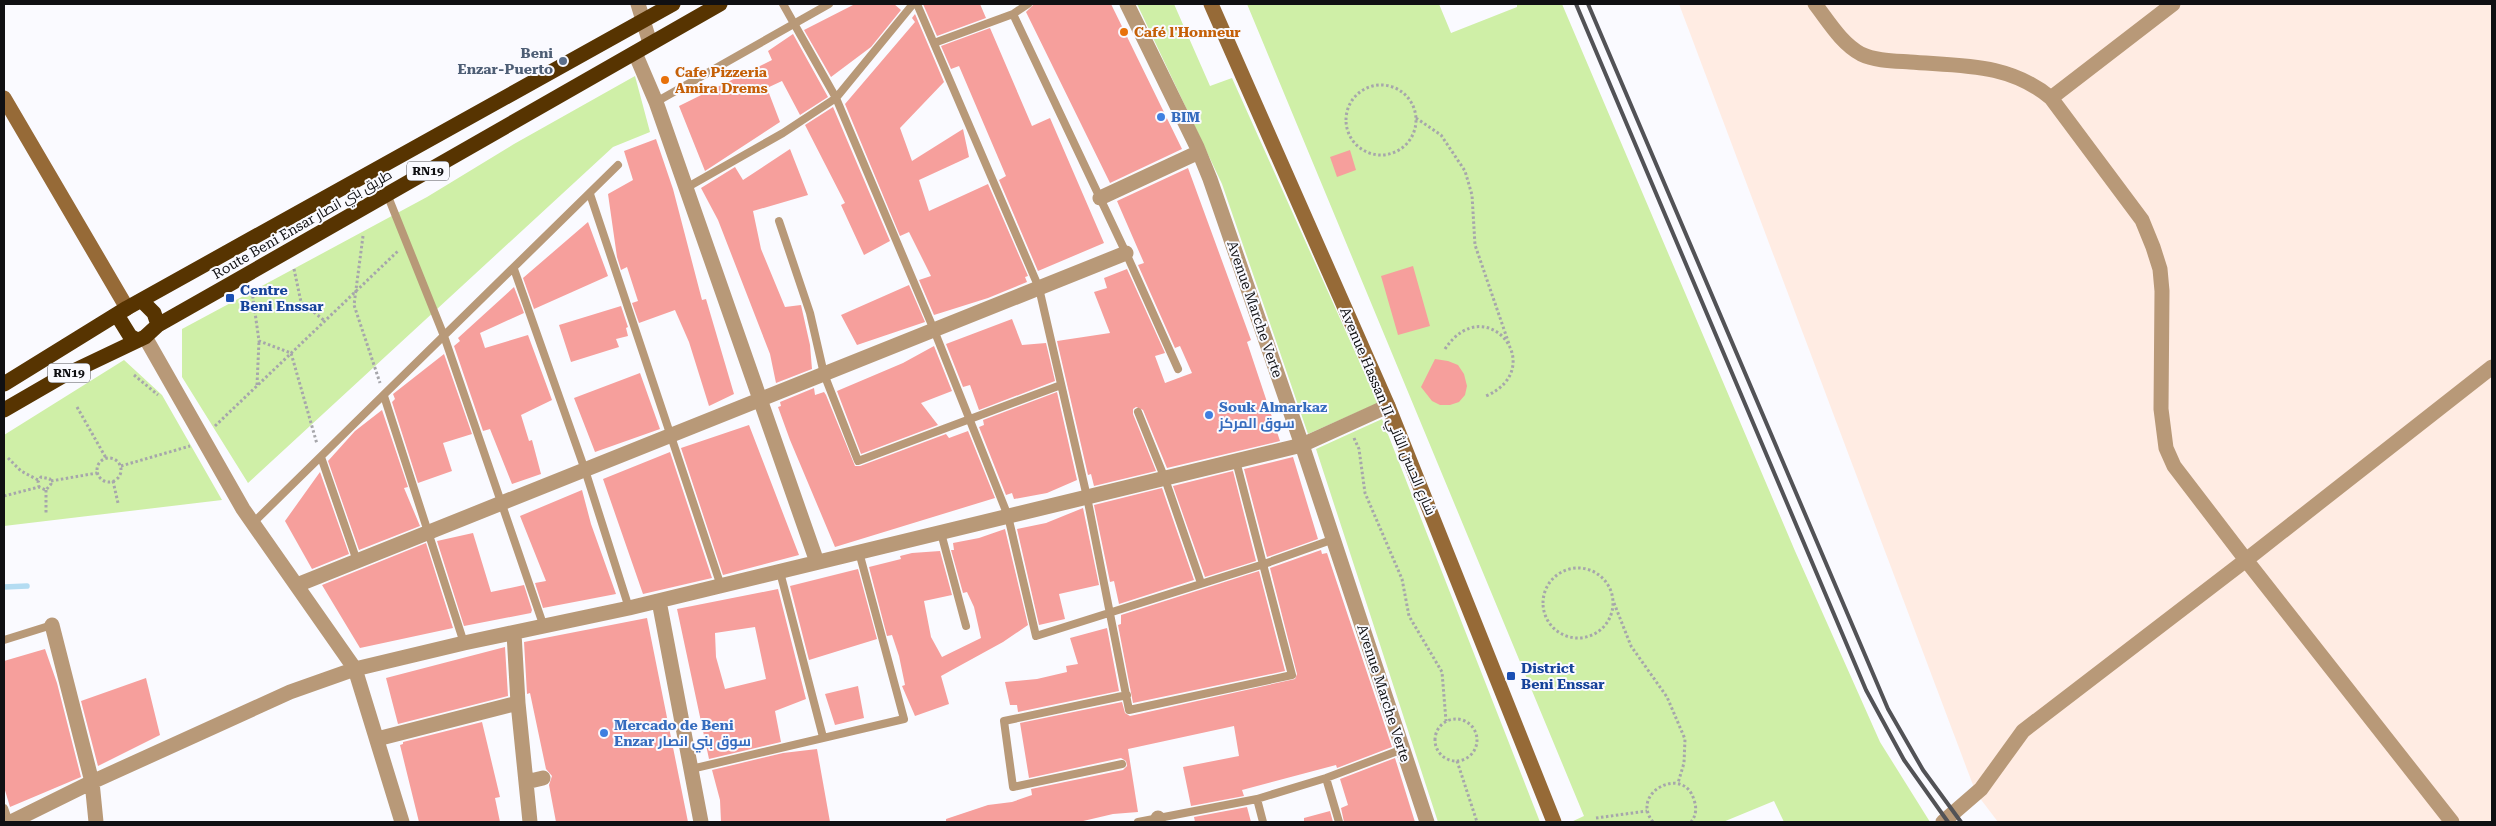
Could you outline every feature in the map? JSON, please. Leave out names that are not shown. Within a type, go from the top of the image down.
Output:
[{"type":"highway","name":"Route Beni Ensar طريق بني انصار","points":[[4,384],[122,312],[673,4]]},
{"type":"highway","name":"Route Beni Ensar طريق بني انصار","points":[[4,410],[61,377],[141,338],[158,326],[720,4]]},
{"type":"highway","points":[[142,301],[154,313],[158,326]]},
{"type":"highway","points":[[122,312],[130,336],[141,338]]},
{"type":"street","points":[[638,4],[650,43]]},
{"type":"street","name":"Avenue Marche Verte","points":[[1127,4],[1199,152],[1334,539],[1427,822]]},
{"type":"street","name":"Avenue Hassan II شارع الحسن الثاني","points":[[1211,4],[1388,406],[1554,822]]},
{"type":"street","points":[[1815,4],[1845,42],[1863,55],[1893,61],[1993,69],[2034,84],[2051,98],[2142,220],[2153,247],[2160,268],[2162,291],[2161,409],[2166,448],[2174,466],[2452,822]]},
{"type":"street","points":[[2051,98],[2173,4]]},
{"type":"street","points":[[635,53],[656,102],[817,562]]},
{"type":"street","points":[[4,98],[122,312]]},
{"type":"street","points":[[1100,198],[1199,152]]},
{"type":"street","points":[[297,585],[1126,253]]},
{"type":"street","points":[[141,338],[253,524],[356,669],[402,822]]},
{"type":"street","points":[[1943,822],[1981,788],[2023,731],[2246,560],[2492,367]]},
{"type":"street","points":[[10,822],[92,782],[290,692],[356,669],[464,643],[659,601],[1302,445],[1388,406]]},
{"type":"street","points":[[659,601],[701,822]]},
{"type":"street","points":[[52,625],[92,782],[96,822]]},
{"type":"street","points":[[514,633],[518,703],[530,822]]},
{"type":"street","points":[[377,739],[518,703]]},
{"type":"street","points":[[526,782],[543,778]]},
{"type":"lane","points":[[783,4],[836,98],[934,330],[1008,516],[1036,636],[1110,611],[1264,564],[1334,539]]},
{"type":"lane","points":[[656,102],[829,4]]},
{"type":"lane","points":[[686,188],[783,133],[836,98],[913,4]]},
{"type":"lane","points":[[917,4],[1038,288],[1086,497],[1129,710],[1292,676],[1236,461]]},
{"type":"lane","points":[[934,43],[1013,14],[1028,4]]},
{"type":"lane","points":[[1013,14],[1126,253],[1178,369]]},
{"type":"lane","points":[[253,524],[618,165]]},
{"type":"lane","points":[[387,194],[444,336],[544,627]]},
{"type":"lane","points":[[590,194],[721,586]]},
{"type":"lane","points":[[779,221],[810,313],[824,374],[858,461],[1061,385]]},
{"type":"lane","points":[[514,268],[585,470],[629,608]]},
{"type":"lane","points":[[384,396],[464,643]]},
{"type":"lane","points":[[1138,412],[1165,479],[1201,583]]},
{"type":"lane","points":[[321,457],[357,561]]},
{"type":"lane","points":[[941,533],[966,626]]},
{"type":"lane","points":[[691,769],[904,719],[859,552]]},
{"type":"lane","points":[[780,572],[823,737]]},
{"type":"lane","points":[[4,640],[52,625]]},
{"type":"lane","points":[[1122,764],[1013,787],[1004,722],[1127,695]]},
{"type":"lane","points":[[1138,822],[1158,820],[1257,799],[1326,778],[1402,749]]},
{"type":"lane","points":[[1326,778],[1338,822]]},
{"type":"lane","points":[[1257,799],[1263,822]]},
{"type":"lane","points":[[4,808],[10,822]]},
{"type":"path","points":[[1416,118],[1414,133],[1405,145],[1392,153],[1378,155],[1364,151],[1352,142],[1346,128],[1346,114],[1351,100],[1362,89],[1376,84],[1390,86],[1404,92],[1412,104],[1416,118],[1441,134],[1465,171],[1472,194],[1476,245],[1514,360],[1511,375],[1499,390],[1486,396]]},
{"type":"path","points":[[363,236],[354,305],[384,396]]},
{"type":"path","points":[[121,466],[205,442],[213,428],[399,250]]},
{"type":"path","points":[[294,268],[301,302],[324,321]]},
{"type":"path","points":[[252,291],[259,341],[257,386]]},
{"type":"path","points":[[1445,349],[1454,335],[1470,327],[1488,327],[1500,333],[1510,344]]},
{"type":"path","points":[[259,341],[290,353]]},
{"type":"path","points":[[290,353],[321,457]]},
{"type":"path","points":[[77,407],[106,458]]},
{"type":"path","points":[[1348,424],[1359,449],[1365,493],[1402,579],[1409,616],[1442,672],[1446,722]]},
{"type":"path","points":[[8,458],[22,471],[38,480]]},
{"type":"path","points":[[106,458],[115,459],[121,466],[120,475],[113,482],[101,480],[97,473],[98,463],[106,458]]},
{"type":"path","points":[[51,482],[97,473]]},
{"type":"path","points":[[38,480],[44,476],[51,482]]},
{"type":"path","points":[[38,480],[39,487]]},
{"type":"path","points":[[46,512],[46,490],[50,487],[51,482]]},
{"type":"path","points":[[113,482],[118,503]]},
{"type":"path","points":[[4,496],[39,487],[46,490]]},
{"type":"path","points":[[1613,602],[1607,623],[1598,631],[1586,637],[1571,637],[1557,631],[1548,621],[1543,608],[1544,590],[1554,577],[1569,569],[1587,569],[1599,574],[1608,585],[1631,646],[1667,697],[1685,740],[1684,763],[1678,783]]},
{"type":"path","points":[[1460,719],[1472,726],[1477,745],[1474,751],[1464,760],[1457,761],[1444,757],[1436,746],[1436,732],[1446,722],[1460,719]]},
{"type":"path","points":[[1457,761],[1477,822]]},
{"type":"path","points":[[1653,822],[1647,811],[1648,798],[1655,788],[1665,783],[1678,783],[1686,787],[1693,795],[1696,806],[1691,822]]},
{"type":"path","points":[[1596,818],[1647,811]]},
{"type":"shaded area","points":[[1679,4],[2492,4],[2492,822],[1998,822],[1976,793]]},
{"type":"green space","points":[[1137,4],[1174,4],[1210,86],[1232,78],[1378,403],[1308,434],[1222,184]]},
{"type":"green space","points":[[1247,4],[1439,4],[1451,33],[1517,7],[1517,4],[1562,4],[1795,551],[1880,742],[1930,822],[1784,822],[1774,801],[1723,822],[1571,822],[1584,816]]},
{"type":"green space","points":[[635,76],[650,132],[613,147],[248,483],[182,377],[182,329],[427,197],[514,144]]},
{"type":"green space","points":[[124,360],[162,395],[222,500],[4,526],[4,435]]},
{"type":"green space","points":[[1382,419],[1540,822],[1438,822],[1316,449]]},
{"type":"building","points":[[855,4],[894,4],[901,10],[871,47],[831,77],[804,30]]},
{"type":"building","points":[[923,4],[980,4],[986,18],[937,36]]},
{"type":"building","points":[[1034,4],[1111,4],[1182,149],[1110,183],[1026,12]]},
{"type":"building","points":[[915,14],[944,82],[900,128],[912,161],[963,129],[969,157],[919,180],[929,211],[988,184],[1028,276],[1025,277],[1027,282],[988,298],[934,315],[919,280],[931,276],[909,232],[900,236],[845,104],[915,22],[912,18]]},
{"type":"building","points":[[990,28],[1032,126],[1050,118],[1104,243],[1038,271],[999,180],[1006,176],[959,66],[951,69],[941,46]]},
{"type":"building","points":[[793,34],[828,97],[800,115],[782,81],[767,88],[780,122],[705,171],[679,106],[772,60],[768,51]]},
{"type":"building","points":[[833,107],[890,241],[864,255],[841,205],[845,203],[805,125]]},
{"type":"building","points":[[656,139],[673,189],[702,300],[706,299],[734,394],[709,406],[689,342],[675,310],[639,323],[632,303],[638,301],[627,267],[621,270],[617,257],[608,194],[633,180],[624,151]]},
{"type":"building","points":[[790,149],[808,195],[753,211],[761,249],[785,307],[801,305],[810,345],[812,369],[776,383],[770,354],[718,220],[701,188],[735,167],[743,180]]},
{"type":"building","points":[[1350,150],[1356,170],[1337,177],[1330,157]]},
{"type":"building","points":[[1188,168],[1251,340],[1247,342],[1280,441],[1167,468],[1143,410],[1136,407],[1133,409],[1133,414],[1156,471],[1094,486],[1091,474],[1088,475],[1057,341],[1110,333],[1094,292],[1107,288],[1104,278],[1127,269],[1165,353],[1155,356],[1165,383],[1192,373],[1180,346],[1175,348],[1138,265],[1144,263],[1117,201]]},
{"type":"building","points":[[588,222],[608,276],[534,309],[523,278]]},
{"type":"building","points":[[1413,266],[1430,326],[1398,335],[1381,276]]},
{"type":"building","points":[[909,285],[925,322],[857,345],[841,315]]},
{"type":"building","points":[[514,287],[524,313],[480,333],[485,348],[528,335],[552,400],[521,415],[529,441],[532,440],[541,474],[512,484],[490,429],[483,431],[454,346],[460,341],[458,338]]},
{"type":"building","points":[[621,306],[628,327],[626,328],[628,336],[616,339],[619,347],[571,362],[559,325]]},
{"type":"building","points":[[1012,319],[1022,345],[1046,343],[1055,381],[979,410],[970,385],[963,387],[946,344]]},
{"type":"building","points":[[934,346],[952,391],[921,403],[938,425],[861,454],[837,391],[903,363]]},
{"type":"building","points":[[444,354],[472,434],[443,443],[452,471],[418,483],[392,402],[395,399],[393,394]]},
{"type":"building","points":[[1435,359],[1458,365],[1464,374],[1467,386],[1465,395],[1459,402],[1450,405],[1440,405],[1432,401],[1421,387]]},
{"type":"building","points":[[640,373],[660,429],[595,452],[574,398]]},
{"type":"building","points":[[814,388],[815,395],[824,392],[826,395],[855,466],[860,466],[946,434],[949,438],[968,431],[995,498],[835,547],[778,407],[781,406],[780,402]]},
{"type":"building","points":[[1057,392],[1077,480],[1047,493],[1014,499],[1012,493],[1006,495],[979,427],[984,425],[983,420]]},
{"type":"building","points":[[382,410],[408,487],[404,488],[420,526],[359,550],[328,461],[355,431]]},
{"type":"building","points":[[749,425],[799,555],[723,575],[681,448]]},
{"type":"building","points":[[670,452],[712,578],[643,594],[603,479]]},
{"type":"building","points":[[1293,457],[1318,539],[1267,557],[1244,469]]},
{"type":"building","points":[[1233,471],[1256,561],[1205,577],[1173,486]]},
{"type":"building","points":[[320,472],[349,554],[312,569],[285,521]]},
{"type":"building","points":[[1162,488],[1194,580],[1119,604],[1114,581],[1110,582],[1094,505]]},
{"type":"building","points":[[582,490],[591,524],[616,594],[543,608],[535,583],[546,581],[520,516]]},
{"type":"building","points":[[1083,508],[1099,585],[1059,594],[1065,619],[1039,625],[1017,529],[1046,523]]},
{"type":"building","points":[[1005,529],[1028,625],[1003,642],[941,676],[949,704],[915,716],[902,686],[905,685],[899,656],[892,635],[887,636],[869,567],[901,559],[900,556],[912,553],[940,551],[952,595],[924,601],[931,637],[942,657],[981,638],[974,607],[967,592],[963,593],[951,550],[954,550],[953,543],[979,538]]},
{"type":"building","points":[[473,533],[491,592],[524,585],[532,610],[531,613],[464,626],[437,541]]},
{"type":"building","points":[[426,543],[453,628],[360,648],[322,585]]},
{"type":"building","points":[[1321,550],[1322,554],[1327,553],[1392,747],[1337,768],[1336,765],[1242,790],[1244,796],[1191,806],[1183,767],[1239,756],[1234,726],[1128,749],[1138,812],[1113,814],[1079,822],[946,822],[946,819],[988,805],[1012,802],[1032,795],[1031,789],[1123,770],[1127,766],[1126,761],[1121,758],[1029,778],[1020,723],[1122,702],[1125,713],[1130,716],[1295,679],[1297,674],[1270,568]]},
{"type":"building","points":[[858,569],[877,639],[809,660],[790,586]]},
{"type":"building","points":[[1259,571],[1285,671],[1133,703],[1118,625],[1121,624],[1121,615]]},
{"type":"building","points":[[778,589],[806,699],[775,711],[781,742],[709,759],[677,609]],"holes":[[[755,627],[766,679],[725,689],[716,657],[715,633]]]},
{"type":"building","name":"Mercado de Beni Enzar سوق بني انصار","points":[[647,618],[688,822],[556,822],[549,785],[552,776],[546,769],[530,693],[527,694],[524,642]]},
{"type":"building","points":[[1107,628],[1119,691],[1018,712],[1017,705],[1010,705],[1005,682],[1037,679],[1067,672],[1066,666],[1078,664],[1070,638]]},
{"type":"building","points":[[505,647],[508,696],[398,724],[386,678]]},
{"type":"building","points":[[45,649],[57,683],[81,777],[10,807],[4,787],[4,661]]},
{"type":"building","points":[[146,678],[160,735],[98,766],[81,701]]},
{"type":"building","points":[[858,686],[864,718],[835,725],[825,694]]},
{"type":"building","points":[[482,722],[500,797],[495,798],[500,822],[419,822],[400,745],[403,742]]},
{"type":"building","points":[[817,749],[830,822],[721,822],[720,800],[712,770],[783,753]]},
{"type":"building","points":[[1395,758],[1415,822],[1344,822],[1341,808],[1348,805],[1340,779]]},
{"type":"building","points":[[1247,807],[1251,822],[1195,822],[1194,817]]},
{"type":"building","points":[[1330,811],[1333,822],[1304,822],[1304,818]]},
{"type":"waterway","points":[[4,587],[27,586]]},
{"type":"railway","points":[[1576,4],[1866,690],[1904,760],[1948,822]]},
{"type":"railway","points":[[1588,4],[1888,709],[1923,770],[1961,822]]},
{"type":"place","name":"Café l'Honneur","points":[[1124,32]]},
{"type":"place","name":"Beni Enzar-Puerto","points":[[563,61]]},
{"type":"place","name":"Cafe Pizzeria Amira Drems","points":[[665,80]]},
{"type":"place","name":"BIM","points":[[1161,117]]},
{"type":"place","name":"Centre Beni Enssar","points":[[230,298]]},
{"type":"place","name":"Souk Almarkaz سوق المركز","points":[[1209,415]]},
{"type":"place","name":"District Beni Enssar","points":[[1511,676]]},
{"type":"place","name":"Mercado de Beni Enzar سوق بني انصار","points":[[604,733]]}]
